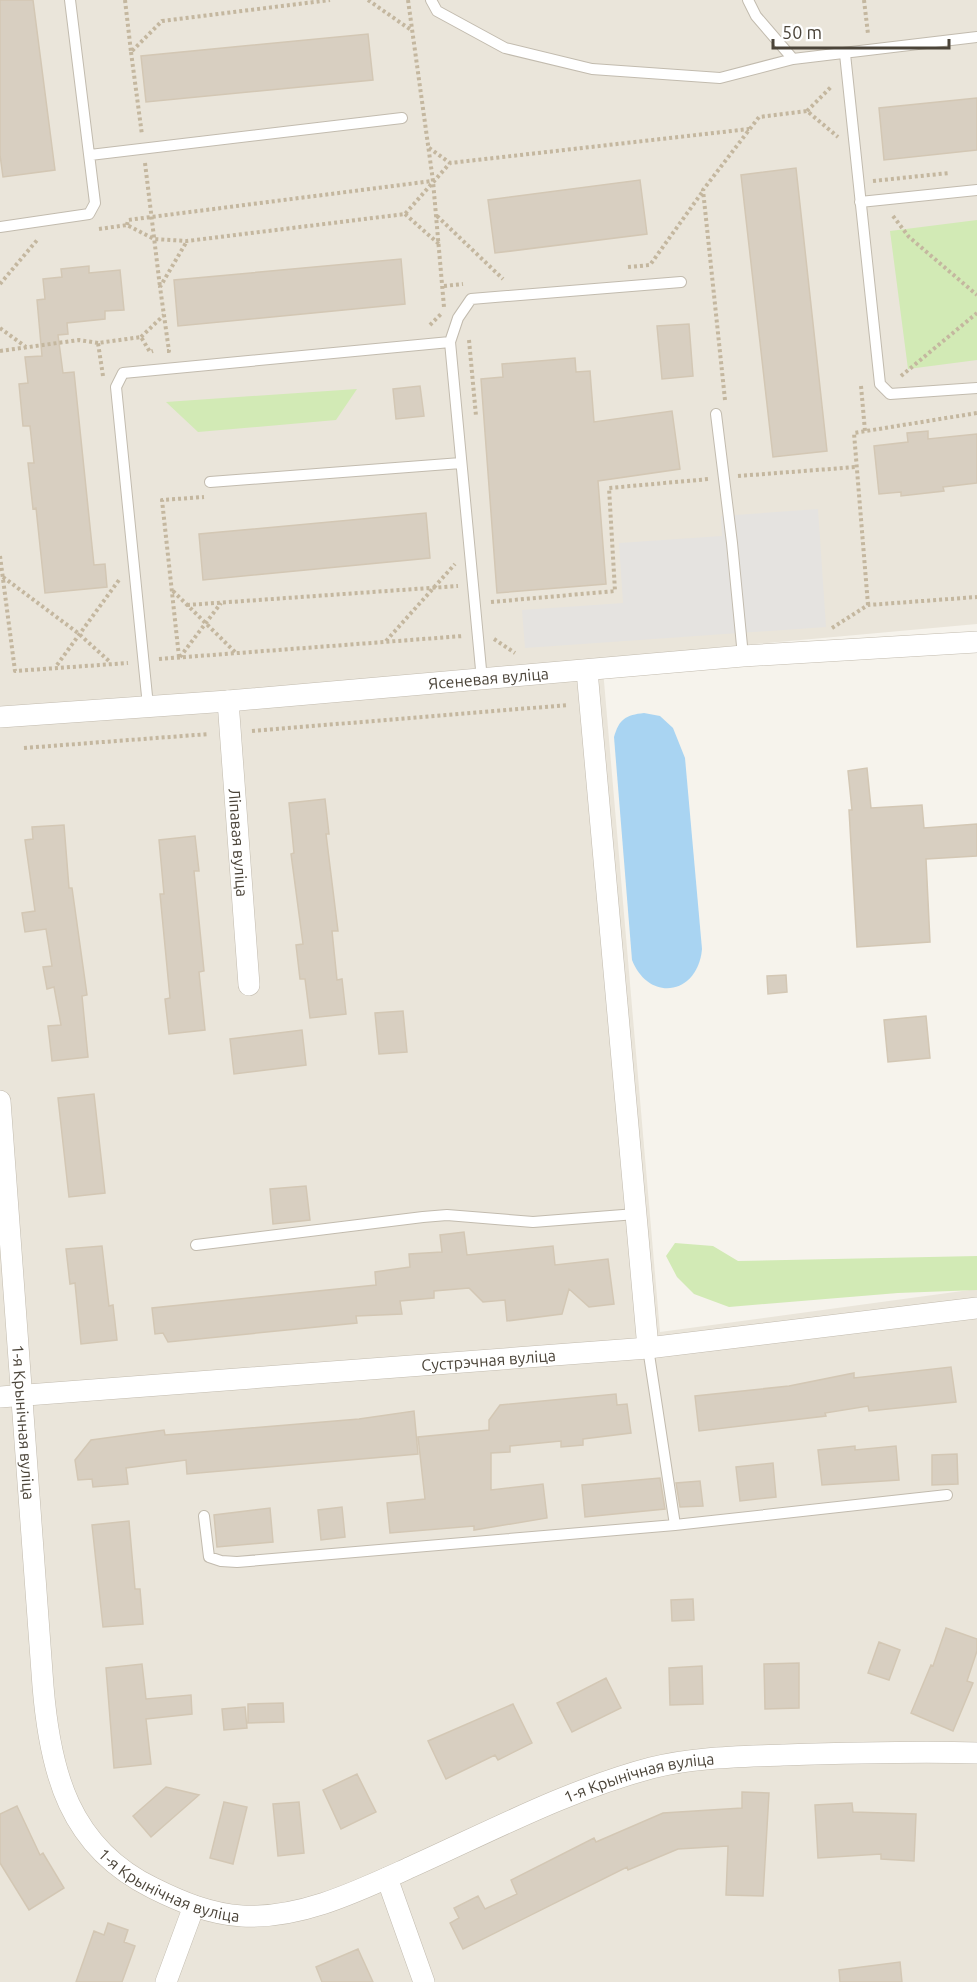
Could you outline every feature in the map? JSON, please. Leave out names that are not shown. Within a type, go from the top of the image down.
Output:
[{"type":"street","name":"Ясеневая вуліца","points":[[0,717],[228,702],[742,656],[977,642]]},
{"type":"street","points":[[587,671],[648,1348]]},
{"type":"street","name":"Ліпавая вуліца","points":[[228,702],[249,986]]},
{"type":"street","name":"1-я Крынічная вуліца","points":[[0,1101],[24,1395],[46,1720],[58,1780],[82,1830],[100,1851],[141,1883],[194,1906],[243,1916],[284,1913],[314,1906],[387,1878],[576,1793],[652,1768],[688,1761],[852,1752],[977,1754]]},
{"type":"street","name":"Сустрэчная вуліца","points":[[0,1397],[648,1348],[977,1308]]},
{"type":"street","points":[[387,1878],[424,1982]]},
{"type":"street","points":[[166,1982],[194,1906]]},
{"type":"lane","points":[[0,227],[89,214],[95,203],[70,0]]},
{"type":"lane","points":[[431,0],[437,11],[505,48],[592,69],[720,78],[793,59],[977,37]]},
{"type":"lane","points":[[748,0],[756,16],[793,59]]},
{"type":"lane","points":[[844,54],[880,384],[890,394],[977,388]]},
{"type":"lane","points":[[90,155],[402,118]]},
{"type":"lane","points":[[860,202],[977,190]]},
{"type":"lane","points":[[482,680],[450,342],[458,318],[471,299],[681,282]]},
{"type":"lane","points":[[148,706],[146,660],[116,387],[123,373],[450,342]]},
{"type":"lane","points":[[716,414],[742,656]]},
{"type":"lane","points":[[210,482],[462,463]]},
{"type":"lane","points":[[196,1245],[447,1215],[533,1222],[636,1214]]},
{"type":"lane","points":[[648,1348],[675,1525]]},
{"type":"lane","points":[[204,1516],[209,1557],[221,1561],[237,1562],[675,1525],[947,1495]]},
{"type":"path","points":[[125,0],[160,287]]},
{"type":"path","points":[[131,52],[162,21],[330,0]]},
{"type":"path","points":[[368,0],[412,31]]},
{"type":"path","points":[[408,0],[440,245],[444,310],[466,324],[472,351],[477,423]]},
{"type":"path","points":[[616,268],[650,265],[703,190],[759,117],[807,111],[838,137]]},
{"type":"path","points":[[94,229],[127,225],[154,239],[187,241],[405,214],[450,163],[749,129]]},
{"type":"path","points":[[428,147],[450,163]]},
{"type":"path","points":[[956,173],[869,181],[909,237],[977,295]]},
{"type":"path","points":[[127,225],[128,220],[432,181]]},
{"type":"path","points":[[703,190],[726,408]]},
{"type":"path","points":[[405,214],[440,245]]},
{"type":"path","points":[[436,215],[504,280],[494,281]]},
{"type":"path","points":[[0,284],[40,236],[30,237]]},
{"type":"path","points":[[444,286],[474,283]]},
{"type":"path","points":[[884,390],[977,313]]},
{"type":"path","points":[[141,337],[164,315]]},
{"type":"path","points":[[0,328],[27,347]]},
{"type":"path","points":[[0,351],[79,340],[98,342]]},
{"type":"path","points":[[868,605],[854,433],[977,413]]},
{"type":"path","points":[[490,602],[615,591],[609,488],[856,467]]},
{"type":"path","points":[[179,657],[162,500],[208,497]]},
{"type":"path","points":[[455,552],[458,596]]},
{"type":"path","points":[[0,556],[15,671],[477,635],[493,638],[516,654]]},
{"type":"path","points":[[385,642],[456,563]]},
{"type":"path","points":[[56,666],[78,633],[124,574]]},
{"type":"path","points":[[3,577],[78,633],[111,662]]},
{"type":"path","points":[[187,605],[458,586]]},
{"type":"path","points":[[489,590],[491,612]]},
{"type":"path","points":[[173,591],[236,653]]},
{"type":"path","points":[[825,633],[868,605],[977,597]]},
{"type":"path","points":[[179,657],[221,602]]},
{"type":"path","points":[[460,626],[461,636]]},
{"type":"path","points":[[492,630],[493,638]]},
{"type":"path","points":[[24,748],[590,703]]},
{"type":"shaded area","points":[[0,0],[977,0],[977,624],[602,658],[660,1332],[977,1289],[977,1982],[0,1982]]},
{"type":"shaded area","points":[[818,509],[826,627],[525,648],[522,610],[623,603],[619,543],[722,536],[721,516]]},
{"type":"green space","points":[[977,220],[977,360],[908,369],[890,231]]},
{"type":"green space","points":[[357,389],[336,420],[198,432],[166,402]]},
{"type":"green space","points":[[675,1243],[713,1246],[738,1261],[977,1256],[977,1290],[898,1293],[729,1307],[694,1294],[677,1277],[666,1256]]},
{"type":"water","points":[[644,713],[660,716],[673,728],[685,758],[702,949],[699,964],[692,976],[683,984],[672,988],[661,988],[650,983],[640,974],[632,960],[614,737],[618,726],[624,719]]},
{"type":"building","points":[[0,0],[33,0],[55,170],[3,177],[0,155]]},
{"type":"building","points":[[368,34],[373,80],[146,102],[141,56]]},
{"type":"building","points":[[977,98],[977,150],[884,160],[879,108]]},
{"type":"building","points":[[796,168],[827,451],[773,457],[741,175]]},
{"type":"building","points":[[640,180],[647,234],[495,253],[488,200]]},
{"type":"building","points":[[401,259],[405,304],[178,326],[174,280]]},
{"type":"building","points":[[89,266],[89,273],[120,270],[124,310],[105,311],[105,319],[67,323],[68,334],[58,335],[63,373],[74,372],[94,565],[105,564],[107,587],[45,593],[36,508],[33,509],[28,463],[34,463],[30,426],[23,426],[19,384],[28,383],[25,357],[42,356],[37,300],[45,299],[43,279],[62,277],[61,269]]},
{"type":"building","points":[[689,324],[693,376],[662,379],[657,326]]},
{"type":"building","points":[[575,358],[576,372],[590,371],[594,422],[672,411],[680,469],[598,481],[606,584],[497,593],[481,379],[503,377],[502,364]]},
{"type":"building","points":[[420,386],[424,416],[396,419],[393,389]]},
{"type":"building","points":[[928,431],[928,439],[977,434],[977,483],[943,487],[944,491],[901,496],[901,492],[879,494],[874,446],[908,442],[907,433]]},
{"type":"building","points":[[426,513],[430,558],[203,580],[199,534]]},
{"type":"building","points":[[867,768],[871,808],[922,805],[924,828],[977,824],[977,856],[926,859],[930,942],[857,947],[849,810],[852,810],[848,771]]},
{"type":"building","points":[[325,799],[329,834],[326,834],[338,931],[332,931],[337,980],[342,979],[346,1014],[310,1018],[305,979],[300,979],[296,945],[303,944],[291,854],[294,853],[289,803]]},
{"type":"building","points":[[64,825],[69,888],[72,888],[87,995],[82,996],[88,1057],[52,1061],[48,1026],[61,1025],[54,987],[47,989],[43,967],[52,966],[46,929],[25,932],[22,913],[35,911],[25,840],[33,839],[32,827]]},
{"type":"building","points":[[195,836],[199,871],[194,871],[204,971],[199,972],[205,1030],[169,1034],[165,999],[170,998],[160,894],[164,894],[159,840]]},
{"type":"building","points":[[786,975],[787,992],[768,994],[767,976]]},
{"type":"building","points":[[403,1011],[407,1052],[379,1054],[375,1013]]},
{"type":"building","points":[[926,1016],[930,1058],[888,1062],[884,1020]]},
{"type":"building","points":[[302,1030],[306,1065],[234,1074],[230,1039]]},
{"type":"building","points":[[94,1094],[105,1193],[69,1197],[58,1098]]},
{"type":"building","points":[[306,1186],[310,1220],[273,1224],[270,1189]]},
{"type":"building","points":[[464,1232],[467,1255],[553,1246],[555,1265],[608,1259],[614,1304],[589,1307],[569,1289],[562,1314],[507,1321],[505,1300],[483,1302],[469,1288],[434,1291],[434,1298],[400,1301],[402,1314],[356,1316],[357,1323],[168,1342],[163,1333],[155,1334],[152,1308],[376,1285],[375,1272],[410,1267],[409,1254],[442,1252],[440,1235]]},
{"type":"building","points":[[102,1246],[109,1306],[113,1305],[117,1340],[81,1344],[75,1283],[70,1284],[66,1249]]},
{"type":"building","points":[[951,1367],[956,1402],[869,1411],[868,1406],[825,1413],[826,1416],[699,1431],[695,1396],[789,1386],[854,1373],[854,1378]]},
{"type":"building","points":[[616,1394],[617,1405],[627,1404],[631,1433],[583,1439],[583,1445],[561,1447],[561,1441],[510,1446],[510,1452],[491,1453],[491,1490],[543,1484],[547,1518],[474,1530],[474,1526],[390,1533],[387,1503],[425,1499],[418,1437],[489,1430],[489,1420],[500,1405]]},
{"type":"building","points":[[414,1411],[418,1454],[187,1474],[186,1460],[126,1468],[128,1484],[93,1487],[92,1479],[78,1480],[75,1460],[91,1440],[164,1430],[165,1435],[359,1419]]},
{"type":"building","points":[[855,1446],[855,1450],[896,1446],[899,1480],[822,1485],[818,1450]]},
{"type":"building","points":[[957,1454],[958,1484],[932,1485],[932,1455]]},
{"type":"building","points":[[773,1463],[776,1497],[740,1501],[736,1467]]},
{"type":"building","points":[[660,1478],[665,1509],[585,1517],[582,1485]]},
{"type":"building","points":[[700,1481],[703,1506],[680,1507],[676,1483]]},
{"type":"building","points":[[342,1507],[345,1537],[321,1540],[318,1510]]},
{"type":"building","points":[[270,1508],[273,1542],[217,1547],[214,1515]]},
{"type":"building","points":[[129,1521],[135,1589],[140,1589],[143,1624],[103,1627],[92,1525]]},
{"type":"building","points":[[693,1599],[694,1620],[672,1621],[671,1600]]},
{"type":"building","points":[[946,1628],[977,1639],[977,1651],[967,1681],[973,1683],[953,1731],[911,1713],[931,1665],[933,1666]]},
{"type":"building","points":[[879,1642],[900,1650],[889,1680],[868,1673]]},
{"type":"building","points":[[799,1663],[799,1708],[765,1709],[764,1664]]},
{"type":"building","points":[[142,1664],[146,1699],[191,1695],[192,1714],[146,1719],[151,1764],[114,1768],[106,1668]]},
{"type":"building","points":[[702,1666],[703,1704],[670,1705],[669,1668]]},
{"type":"building","points":[[606,1678],[621,1708],[572,1732],[557,1703]]},
{"type":"building","points":[[283,1703],[284,1722],[248,1723],[248,1704]]},
{"type":"building","points":[[513,1704],[532,1743],[498,1760],[495,1755],[446,1779],[428,1741]]},
{"type":"building","points":[[245,1707],[247,1728],[224,1730],[222,1709]]},
{"type":"building","points":[[357,1774],[376,1812],[341,1829],[323,1790]]},
{"type":"building","points":[[166,1787],[199,1795],[151,1837],[133,1816]]},
{"type":"building","points":[[742,1792],[769,1793],[763,1896],[726,1895],[728,1846],[678,1849],[628,1870],[627,1867],[463,1949],[450,1923],[459,1918],[454,1908],[478,1896],[485,1909],[517,1894],[511,1880],[594,1838],[596,1842],[663,1813],[742,1808]]},
{"type":"building","points":[[224,1802],[247,1807],[233,1864],[210,1858]]},
{"type":"building","points":[[299,1802],[304,1853],[278,1856],[273,1804]]},
{"type":"building","points":[[852,1803],[853,1812],[916,1814],[914,1861],[881,1859],[881,1854],[818,1858],[815,1805]]},
{"type":"building","points":[[17,1806],[40,1855],[43,1853],[64,1888],[29,1910],[0,1863],[0,1814]]},
{"type":"building","points":[[108,1923],[128,1930],[124,1942],[135,1946],[122,1982],[76,1982],[94,1931],[104,1935]]},
{"type":"building","points":[[358,1949],[373,1982],[322,1982],[316,1967]]},
{"type":"building","points":[[900,1962],[902,1982],[840,1982],[839,1970]]}]
